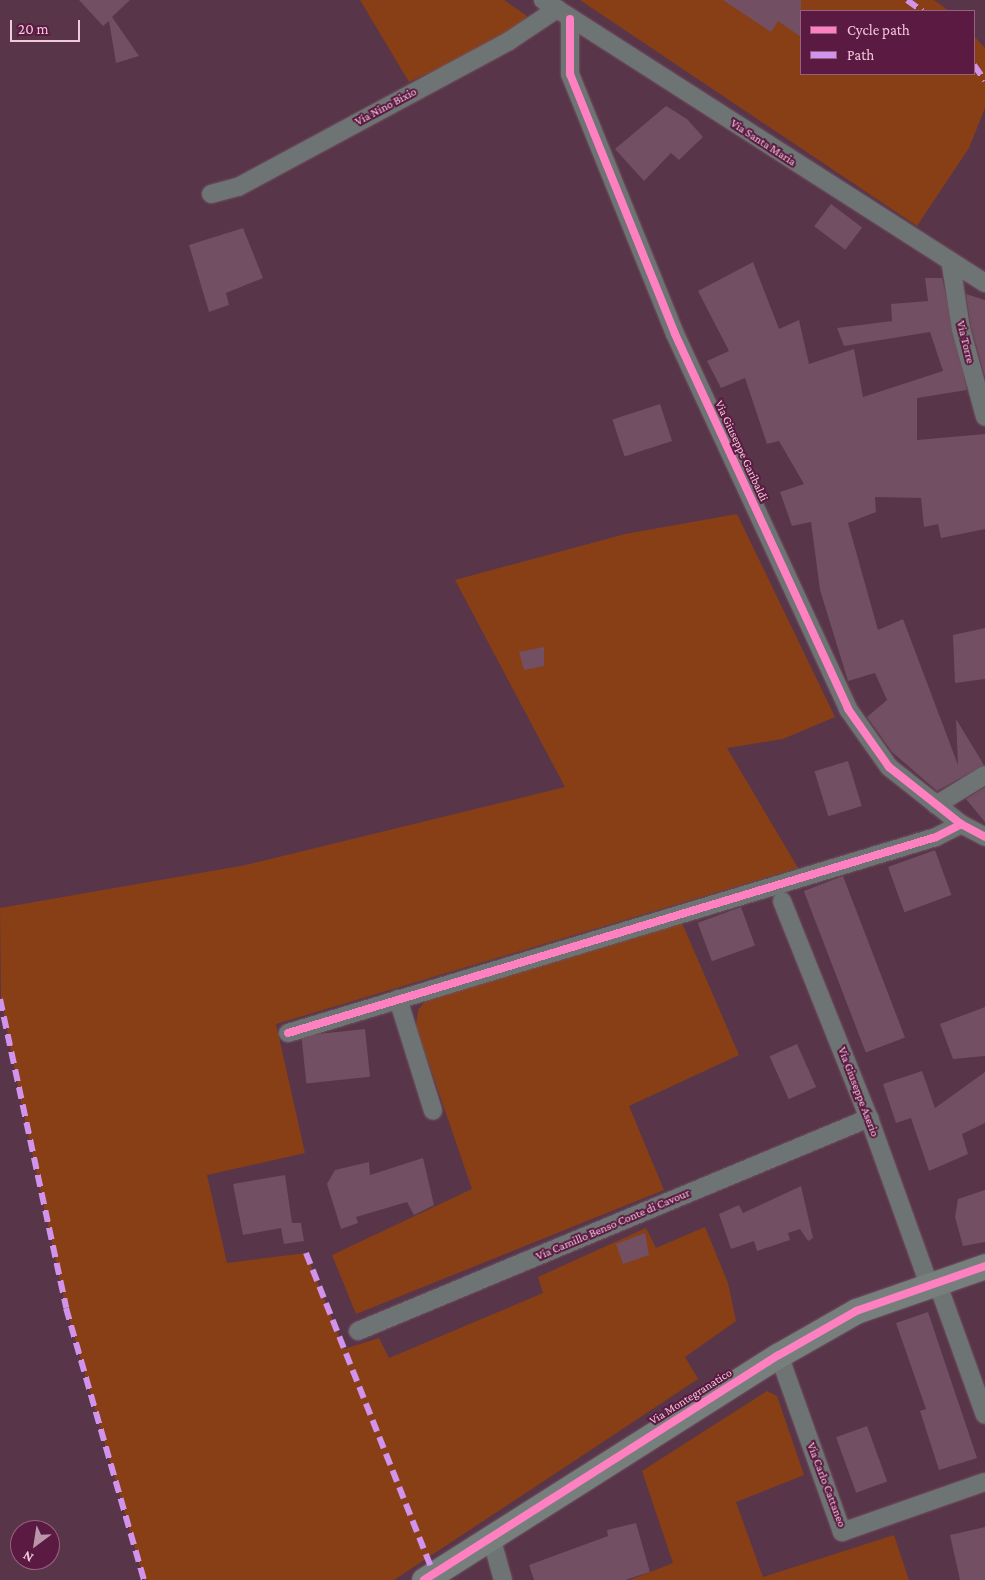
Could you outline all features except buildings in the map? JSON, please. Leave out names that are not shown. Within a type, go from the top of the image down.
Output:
[{"type":"street","name":"Via Nino Bixio","points":[[211,194],[238,187],[509,41],[557,9]]},
{"type":"street","name":"Via Santa Maria","points":[[557,9],[951,265],[985,284]]},
{"type":"street","name":"Via Giuseppe Garibaldi","points":[[557,9],[570,74],[675,334],[848,709],[889,767],[936,806],[985,838]]},
{"type":"street","name":"Via Torre","points":[[951,265],[961,329],[985,417]]},
{"type":"street","points":[[936,806],[985,775]]},
{"type":"street","points":[[288,1033],[936,837],[961,824]]},
{"type":"street","name":"Via Giuseppe Aserio","points":[[782,901],[985,1415]]},
{"type":"street","points":[[398,1000],[433,1111]]},
{"type":"street","name":"Via Camillo Benso Conte di Cavour","points":[[358,1331],[869,1118]]},
{"type":"street","name":"Via Montegranatico","points":[[424,1580],[779,1355],[856,1311],[985,1266]]},
{"type":"street","name":"Via Carlo Cattaneo","points":[[779,1355],[842,1532],[985,1482]]},
{"type":"street","points":[[491,1537],[503,1580]]},
{"type":"shaded area","points":[[360,0],[504,0],[527,16],[512,35],[409,82]]},
{"type":"shaded area","points":[[580,0],[934,0],[948,10],[800,10],[800,75],[975,75],[975,37],[985,48],[985,108],[969,148],[917,226]]},
{"type":"shaded area","points":[[737,514],[835,717],[783,739],[727,748],[798,868],[276,1024],[305,1153],[207,1175],[227,1263],[306,1253],[344,1349],[379,1338],[389,1358],[543,1293],[538,1277],[646,1228],[656,1248],[705,1227],[728,1283],[736,1321],[685,1357],[698,1379],[394,1580],[144,1580],[66,1308],[20,1097],[1,999],[0,908],[246,865],[565,787],[455,580],[625,534]]},
{"type":"shaded area","points":[[682,923],[739,1055],[629,1106],[664,1190],[356,1314],[332,1255],[472,1189],[416,1026],[418,1010],[429,997]]},
{"type":"shaded area","points":[[767,1391],[777,1396],[804,1475],[736,1502],[763,1577],[894,1535],[909,1580],[630,1580],[673,1563],[642,1471]]},
{"type":"marked path","points":[[907,0],[921,10]]},
{"type":"marked path","points":[[975,66],[985,81]]},
{"type":"marked path","points":[[0,999],[66,1308],[144,1580]]},
{"type":"marked path","points":[[306,1253],[434,1574]]},
{"type":"cycle path","points":[[570,19],[570,74],[675,334],[848,709],[889,767],[961,824],[985,837]]},
{"type":"cycle path","points":[[288,1033],[936,837],[961,824]]},
{"type":"cycle path","points":[[424,1580],[779,1355],[856,1311],[985,1266]]}]
